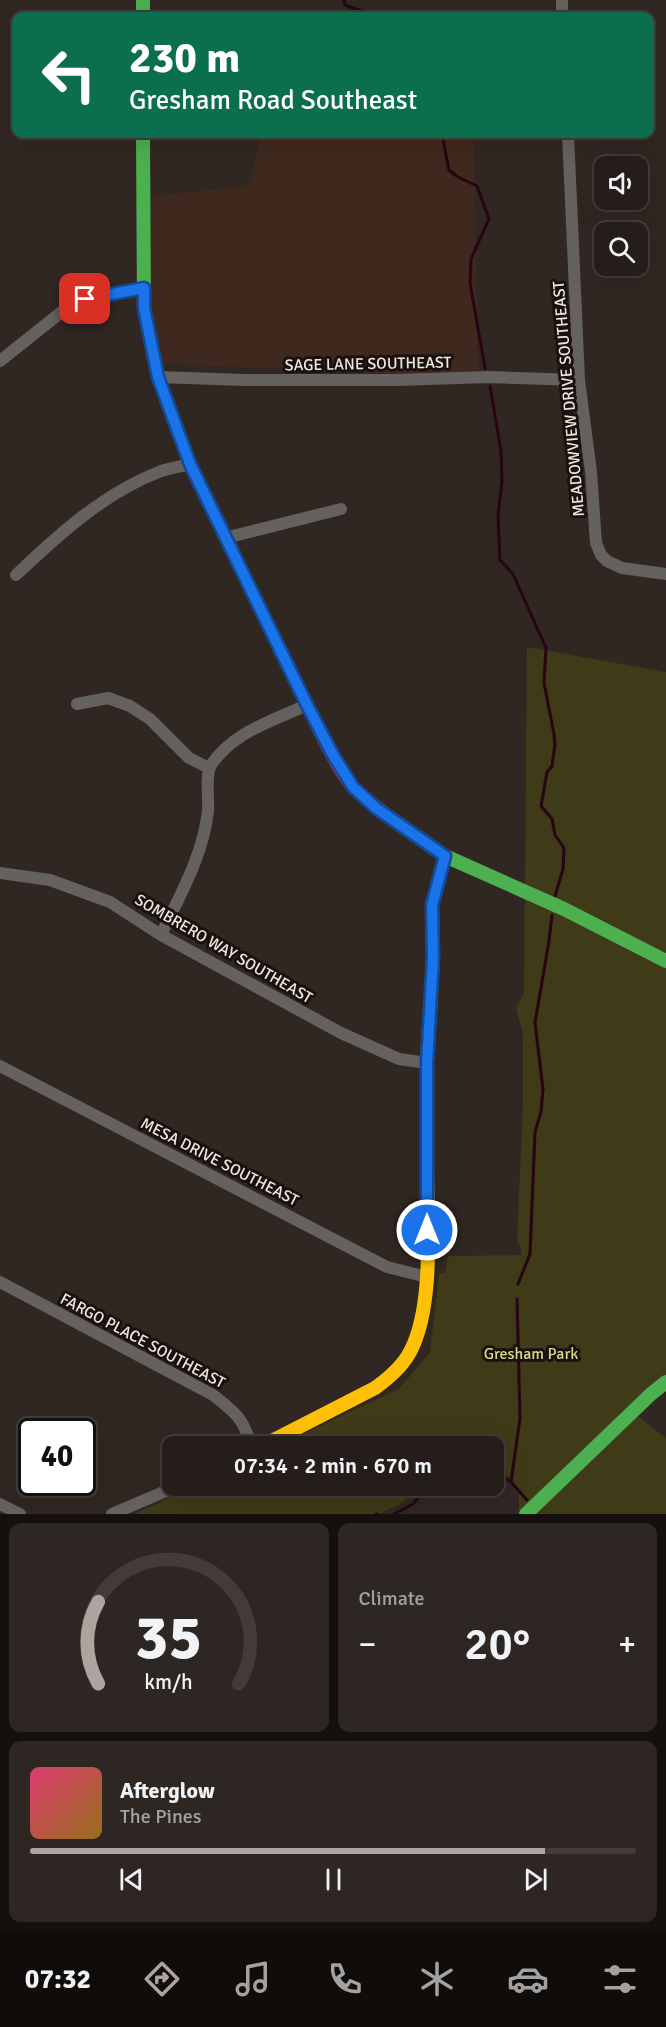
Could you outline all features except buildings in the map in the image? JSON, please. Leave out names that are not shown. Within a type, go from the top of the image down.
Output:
[{"type":"street","points":[[143,138],[144,308],[158,377],[190,464],[225,538],[307,705],[353,787],[376,808],[445,856],[564,909],[666,961]]},
{"type":"street","name":"MEADOWVIEW DRIVE SOUTHEAST","points":[[568,138],[579,380],[591,472],[596,543],[601,555],[607,561],[622,568],[666,574]]},
{"type":"street","points":[[0,361],[64,310],[85,299],[144,288]]},
{"type":"street","name":"SAGE LANE SOUTHEAST","points":[[158,377],[244,380],[397,380],[488,377],[579,380]]},
{"type":"street","points":[[16,575],[54,539],[117,493],[160,471],[190,464]]},
{"type":"street","points":[[225,538],[340,509]]},
{"type":"street","points":[[77,704],[108,698],[130,706],[150,719],[189,758],[209,768]]},
{"type":"street","points":[[161,935],[197,858],[208,809],[209,768],[243,733],[307,705]]},
{"type":"street","points":[[281,1436],[391,1378],[404,1364],[418,1333],[426,1296],[427,1277],[427,1063],[433,958],[432,905],[445,856]]},
{"type":"street","name":"SOMBRERO WAY SOUTHEAST","points":[[0,873],[50,880],[110,902],[161,935],[341,1034],[399,1059],[427,1063]]},
{"type":"street","name":"MESA DRIVE SOUTHEAST","points":[[0,1066],[387,1267],[427,1277]]},
{"type":"street","name":"FARGO PLACE SOUTHEAST","points":[[0,1282],[213,1395],[231,1408],[243,1423],[248,1436]]},
{"type":"street","points":[[526,1514],[666,1382]]},
{"type":"street","points":[[112,1514],[162,1493]]},
{"type":"street","points":[[0,1504],[20,1514]]},
{"type":"shaded area","points":[[259,138],[474,138],[478,377],[165,364],[147,305],[142,197],[250,186]]},
{"type":"green space","name":"Gresham Park","points":[[527,647],[666,672],[666,1383],[635,1414],[666,1438],[666,1514],[519,1514],[519,1493],[508,1476],[504,1475],[504,1436],[299,1436],[400,1388],[430,1352],[439,1273],[445,1273],[448,1256],[521,1255],[521,1248],[517,1241],[523,1105],[523,1034],[516,1008],[524,993]]},
{"type":"green space","points":[[173,1496],[410,1496],[398,1505],[378,1514],[135,1514]]},
{"type":"waterway","points":[[344,0],[345,5],[364,12]]},
{"type":"waterway","points":[[443,138],[449,170],[477,186],[489,219],[471,259],[470,283],[485,368]]},
{"type":"waterway","points":[[490,386],[501,451],[502,481],[498,516],[500,560],[513,574],[546,648],[544,683],[555,745],[541,806],[552,819],[555,835],[564,848],[563,869],[555,896]]},
{"type":"waterway","points":[[518,1284],[530,1254],[535,1132],[541,1112],[543,1089],[535,1023],[552,915]]},
{"type":"waterway","points":[[511,1482],[520,1418],[517,1299]]},
{"type":"waterway","points":[[504,1477],[527,1500]]},
{"type":"waterway","points":[[394,1514],[413,1504],[420,1496]]},
{"type":"traffic: fast","points":[[143,0],[143,12]]},
{"type":"traffic: fast","points":[[143,138],[144,308],[158,377],[190,464],[308,707]]},
{"type":"traffic: fast","points":[[395,821],[445,856],[564,909],[666,961]]},
{"type":"traffic: fast","points":[[427,1164],[427,1063],[433,958],[432,905],[445,856]]},
{"type":"traffic: fast","points":[[526,1514],[666,1382]]},
{"type":"traffic: slow","points":[[281,1436],[375,1388],[395,1372],[410,1352],[418,1333],[426,1286],[427,1164]]},
{"type":"traffic: jam","points":[[308,707],[335,761],[348,781],[364,798],[395,821]]},
{"type":"route","points":[[85,299],[144,288],[147,328],[158,377],[190,464],[333,755],[353,787],[376,808],[445,856],[432,905],[433,958],[427,1063],[427,1230]]}]
